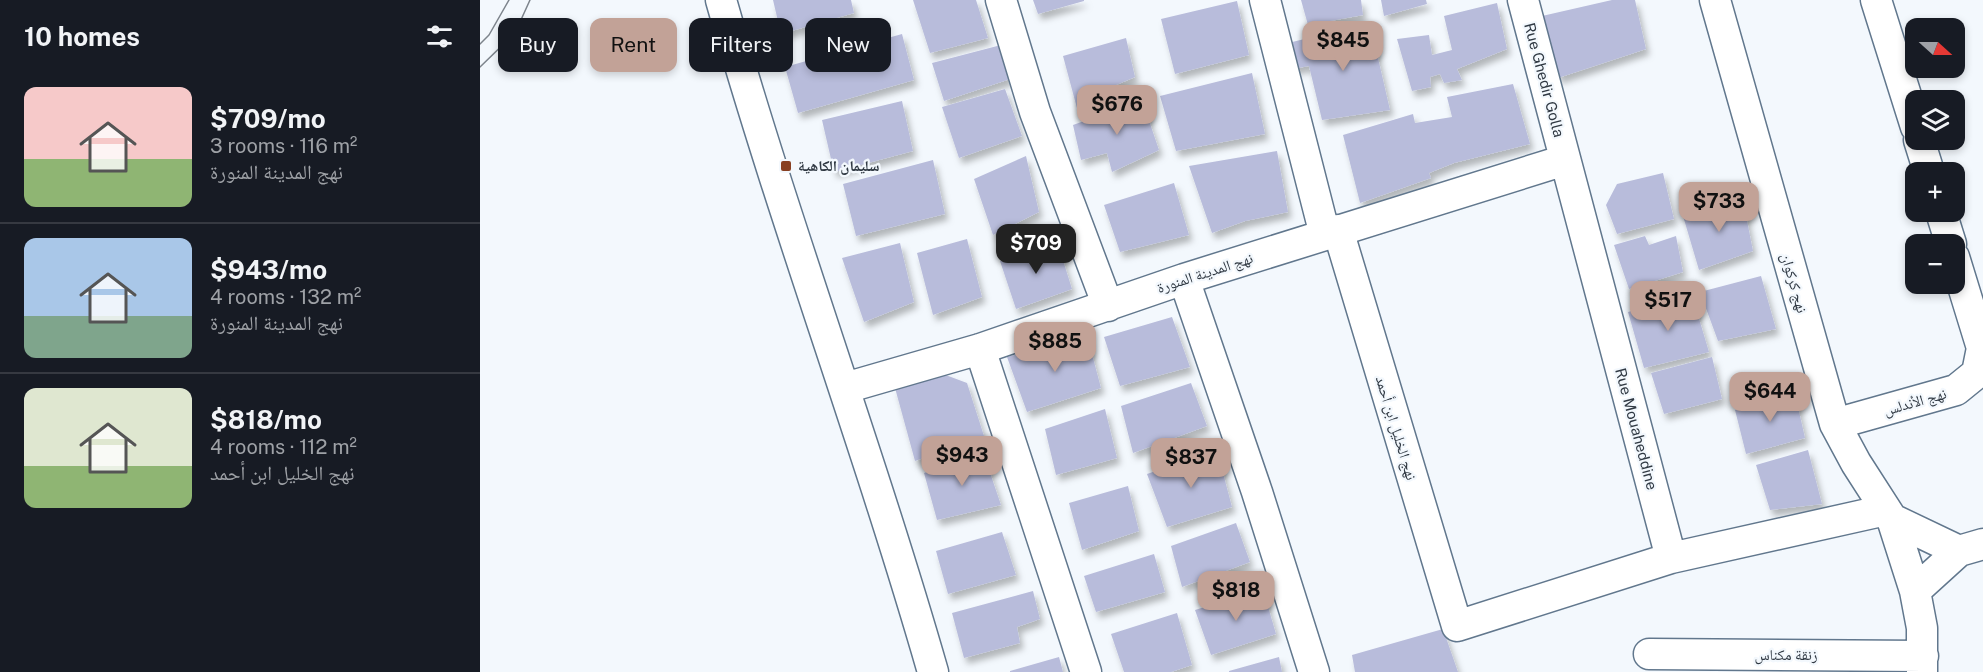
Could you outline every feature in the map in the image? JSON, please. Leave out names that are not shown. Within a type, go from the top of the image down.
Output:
[{"type":"street","points":[[721,0],[790,230],[845,388],[933,672]]},
{"type":"street","points":[[1001,0],[1035,112],[1108,306]]},
{"type":"street","name":"نهج الخليل ابن أحمد","points":[[1264,0],[1331,232],[1456,626],[1671,558]]},
{"type":"street","name":"Rue Ghedir Golla","points":[[1523,0],[1565,160]]},
{"type":"street","name":"نهج كركوان","points":[[1715,0],[1835,424],[1889,514],[1915,591],[1922,628],[1923,664]]},
{"type":"street","points":[[1876,0],[1905,92]]},
{"type":"street","name":"نهج المدينة المنورة","points":[[845,388],[980,349],[1184,279],[1565,160]]},
{"type":"street","name":"Rue Mouaheddine","points":[[1565,160],[1671,558]]},
{"type":"street","points":[[1184,279],[1257,492],[1314,672]]},
{"type":"street","name":"نهج الأندلس","points":[[1835,424],[1956,390],[1977,373],[1982,348],[1965,293]]},
{"type":"street","points":[[980,349],[1086,672]]},
{"type":"street","points":[[1671,558],[1889,514],[1971,547],[1915,591]]},
{"type":"street","name":"زنقة مكناس","points":[[1649,654],[1923,664]]},
{"type":"building","points":[[773,0],[851,0],[854,13],[837,18],[805,18],[805,27],[793,31],[793,18],[777,18]]},
{"type":"building","points":[[913,0],[976,0],[988,38],[930,53]]},
{"type":"building","points":[[1033,0],[1084,0],[1084,1],[1038,14]]},
{"type":"building","points":[[1301,0],[1361,0],[1363,15],[1308,25]]},
{"type":"building","points":[[1381,0],[1426,0],[1427,4],[1384,16]]},
{"type":"building","points":[[1612,0],[1635,0],[1646,49],[1558,78],[1542,16]]},
{"type":"building","points":[[1237,1],[1249,55],[1175,74],[1161,19]]},
{"type":"building","points":[[1497,3],[1507,49],[1457,69],[1462,80],[1444,83],[1440,74],[1430,77],[1431,87],[1412,91],[1397,39],[1429,35],[1432,55],[1452,50],[1444,16]]},
{"type":"building","points":[[1370,23],[1390,110],[1322,120],[1309,66],[1292,69],[1284,44]]},
{"type":"building","points":[[902,34],[914,80],[798,113],[786,72],[793,72],[793,65],[805,61],[805,72],[891,72],[891,37]]},
{"type":"building","points":[[1126,38],[1135,77],[1116,85],[1119,98],[1078,112],[1063,56]]},
{"type":"building","points":[[1001,45],[1010,79],[944,101],[932,63]]},
{"type":"building","points":[[1252,73],[1265,134],[1176,151],[1160,96]]},
{"type":"building","points":[[1513,84],[1530,144],[1454,163],[1429,173],[1431,178],[1360,203],[1343,135],[1413,114],[1415,123],[1452,117],[1447,97]]},
{"type":"building","points":[[1005,89],[1022,136],[959,158],[942,107]]},
{"type":"building","points":[[1142,100],[1159,150],[1112,172],[1107,153],[1081,160],[1073,125]]},
{"type":"building","points":[[902,101],[913,151],[834,172],[822,120]]},
{"type":"building","points":[[1277,151],[1288,212],[1245,221],[1212,233],[1189,166]]},
{"type":"building","points":[[1026,156],[1039,212],[993,235],[974,179]]},
{"type":"building","points":[[933,160],[945,214],[856,236],[843,184]]},
{"type":"building","points":[[1663,173],[1674,219],[1617,234],[1606,205],[1617,184]]},
{"type":"building","points":[[1174,183],[1189,235],[1120,252],[1104,205]]},
{"type":"building","points":[[1742,195],[1753,251],[1699,270],[1683,216]]},
{"type":"building","points":[[1645,236],[1649,245],[1676,236],[1683,272],[1629,289],[1614,245]]},
{"type":"building","points":[[967,239],[982,297],[933,315],[917,253]]},
{"type":"building","points":[[1057,241],[1072,289],[1016,309],[1000,261]]},
{"type":"building","points":[[900,243],[914,302],[864,322],[842,258]]},
{"type":"building","points":[[1761,276],[1776,329],[1718,341],[1700,292]]},
{"type":"building","points":[[1692,295],[1709,352],[1644,368],[1628,312]]},
{"type":"building","points":[[1172,317],[1190,367],[1120,386],[1104,337]]},
{"type":"building","points":[[1087,335],[1101,388],[1027,412],[1007,357]]},
{"type":"building","points":[[1712,357],[1722,399],[1664,414],[1651,373]]},
{"type":"building","points":[[943,374],[967,383],[984,436],[915,461],[895,388]]},
{"type":"building","points":[[1191,383],[1207,426],[1133,453],[1121,406]]},
{"type":"building","points":[[1794,389],[1805,438],[1746,454],[1735,410]]},
{"type":"building","points":[[1105,409],[1117,458],[1056,475],[1045,429]]},
{"type":"building","points":[[1217,450],[1232,507],[1167,527],[1147,474]]},
{"type":"building","points":[[1808,450],[1822,504],[1770,510],[1756,465]]},
{"type":"building","points":[[983,452],[1001,505],[937,520],[924,473]]},
{"type":"building","points":[[1128,486],[1139,531],[1082,550],[1069,503]]},
{"type":"building","points":[[1236,523],[1250,562],[1182,587],[1171,546]]},
{"type":"building","points":[[1002,532],[1016,575],[948,594],[936,551]]},
{"type":"building","points":[[1154,554],[1165,592],[1096,612],[1084,576]]},
{"type":"building","points":[[1263,589],[1276,634],[1211,655],[1195,610]]},
{"type":"building","points":[[1033,591],[1040,619],[1017,627],[1020,643],[964,658],[952,613]]},
{"type":"building","points":[[1177,613],[1192,665],[1171,672],[1124,672],[1111,634]]},
{"type":"building","points":[[1443,629],[1458,672],[1355,672],[1352,655]]},
{"type":"building","points":[[1059,657],[1063,672],[1010,672],[1010,671]]},
{"type":"building","points":[[1279,657],[1282,672],[1229,672],[1229,671]]},
{"type":"tram line","points":[[480,44],[489,35],[509,0]]},
{"type":"tram line","points":[[480,67],[515,33],[530,0]]},
{"type":"place","name":"سليمان الكاهية","points":[[786,166]]}]
